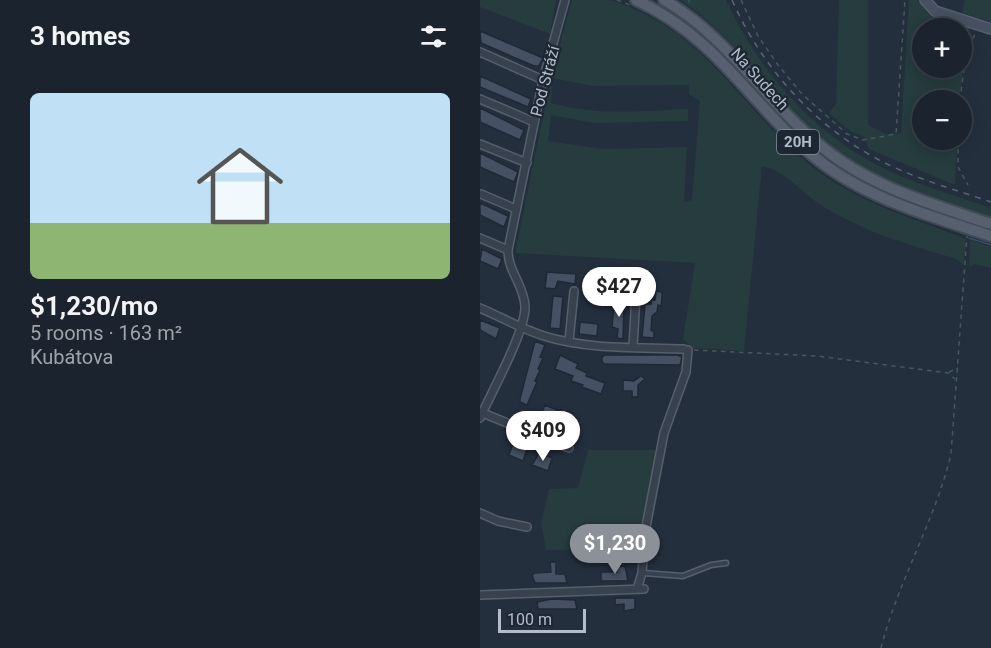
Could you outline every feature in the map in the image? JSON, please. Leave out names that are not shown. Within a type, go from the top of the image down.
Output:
[{"type":"main road","name":"Na Sudech","points":[[636,0],[669,16],[699,38],[798,142],[840,176],[887,200],[991,236]]},
{"type":"main road","name":"Na Sudech","points":[[664,0],[707,29],[736,57],[798,126],[846,165],[885,186],[991,224]]},
{"type":"street","name":"Pod Stráží","points":[[481,414],[521,326],[525,309],[524,298],[511,271],[508,250],[543,80],[552,57],[565,0]]},
{"type":"street","points":[[925,0],[935,11],[986,28]]},
{"type":"street","points":[[480,52],[543,80]]},
{"type":"street","points":[[480,99],[534,122]]},
{"type":"street","points":[[480,144],[527,163]]},
{"type":"street","points":[[481,194],[516,209]]},
{"type":"street","points":[[480,238],[508,250]]},
{"type":"street","points":[[569,341],[574,291]]},
{"type":"street","points":[[633,346],[636,296]]},
{"type":"street","points":[[480,308],[544,336],[569,341],[686,349],[686,372],[664,433],[645,532],[640,589],[480,595]]},
{"type":"street","points":[[481,414],[569,447]]},
{"type":"street","points":[[480,513],[498,521],[527,527]]},
{"type":"lane","points":[[642,573],[683,576],[711,565],[726,563]]},
{"type":"path","points":[[741,0],[758,36],[802,94],[847,134],[863,140],[896,134],[906,0]]},
{"type":"path","points":[[961,90],[966,52],[971,39],[986,28]]},
{"type":"path","points":[[958,150],[958,166],[968,185]]},
{"type":"path","points":[[881,648],[896,597],[945,478],[954,437],[967,236]]},
{"type":"path","points":[[686,349],[817,356],[948,373],[956,380]]},
{"type":"path","points":[[948,373],[958,368]]},
{"type":"green space","points":[[480,0],[556,0],[550,34],[480,7]]},
{"type":"green space","points":[[572,0],[609,0],[634,9],[661,23],[707,59],[788,145],[827,178],[885,208],[966,239],[964,265],[954,258],[871,231],[839,216],[816,202],[787,178],[762,166],[744,351],[694,348],[683,339],[695,263],[515,253],[551,78]],"holes":[[[552,78],[593,86],[689,85],[689,94],[700,101],[692,200],[684,202],[687,147],[603,149],[548,141],[551,115],[593,123],[688,121],[688,109],[602,111],[551,103]]]},
{"type":"green space","points":[[681,0],[726,0],[754,50],[770,73],[809,116],[830,135],[892,172],[991,208],[991,219],[898,186],[834,151],[804,125],[729,41]]},
{"type":"green space","points":[[839,0],[868,0],[868,125],[886,134],[901,133],[909,0],[918,0],[928,11],[941,18],[912,18],[912,78],[962,78],[960,90],[912,90],[912,150],[957,150],[955,185],[869,149],[864,136],[850,131],[829,113],[836,104]]},
{"type":"green space","points":[[965,0],[991,0],[991,22],[962,13]]},
{"type":"green space","points":[[970,240],[991,247],[991,268],[975,264],[969,267]]},
{"type":"green space","points":[[588,450],[666,450],[647,549],[546,550],[541,522],[549,489],[578,488]]},
{"type":"building","points":[[480,31],[543,58],[539,66],[534,66],[481,43]]},
{"type":"building","points":[[480,76],[531,99],[528,107],[480,87]]},
{"type":"building","points":[[480,108],[524,130],[520,140],[480,122]]},
{"type":"building","points":[[480,153],[518,172],[514,182],[480,167]]},
{"type":"building","points":[[480,203],[508,216],[504,227],[480,215]]},
{"type":"building","points":[[482,249],[502,259],[498,269],[480,261]]},
{"type":"building","points":[[547,272],[576,274],[575,284],[558,281],[555,289],[545,288]]},
{"type":"building","points":[[590,272],[623,277],[622,285],[603,283],[602,289],[595,288],[596,280],[590,279]]},
{"type":"building","points":[[656,291],[662,292],[662,298],[661,306],[658,305],[657,312],[652,316],[651,330],[654,332],[654,338],[642,337],[645,304],[651,304],[651,300],[655,300]]},
{"type":"building","points":[[553,296],[563,297],[560,329],[550,328]]},
{"type":"building","points":[[620,300],[626,301],[623,339],[617,338],[618,329],[612,327],[614,306]]},
{"type":"building","points":[[480,320],[500,328],[496,339],[480,330]]},
{"type":"building","points":[[580,322],[598,324],[597,336],[579,334]]},
{"type":"building","points":[[535,341],[545,345],[540,357],[543,358],[535,381],[537,382],[527,405],[520,402],[520,399]]},
{"type":"building","points":[[560,355],[578,364],[576,368],[587,373],[586,376],[605,383],[601,394],[582,387],[583,385],[571,381],[573,376],[555,369]]},
{"type":"building","points":[[605,355],[677,355],[682,357],[680,365],[605,364],[602,362],[602,357]]},
{"type":"building","points":[[641,376],[645,379],[638,385],[638,397],[632,397],[632,391],[623,391],[623,380],[634,381]]},
{"type":"building","points":[[545,405],[566,414],[567,411],[573,413],[571,416],[579,419],[575,434],[567,431],[567,425],[541,414]]},
{"type":"building","points":[[516,435],[530,441],[523,461],[509,455]]},
{"type":"building","points":[[539,453],[552,458],[548,471],[532,465]]},
{"type":"building","points":[[550,562],[556,562],[556,574],[565,574],[567,583],[535,583],[532,575],[551,572]]},
{"type":"building","points":[[625,566],[628,581],[601,581],[601,572],[617,572],[616,567]]},
{"type":"building","points":[[615,598],[635,598],[635,609],[624,611],[624,604],[615,605]]},
{"type":"building","points":[[552,599],[575,600],[577,609],[538,609],[537,602]]},
{"type":"waterway","points":[[969,238],[991,245]]},
{"type":"railway","points":[[732,0],[745,26],[776,74],[795,96],[838,134],[900,170],[991,202]]}]
